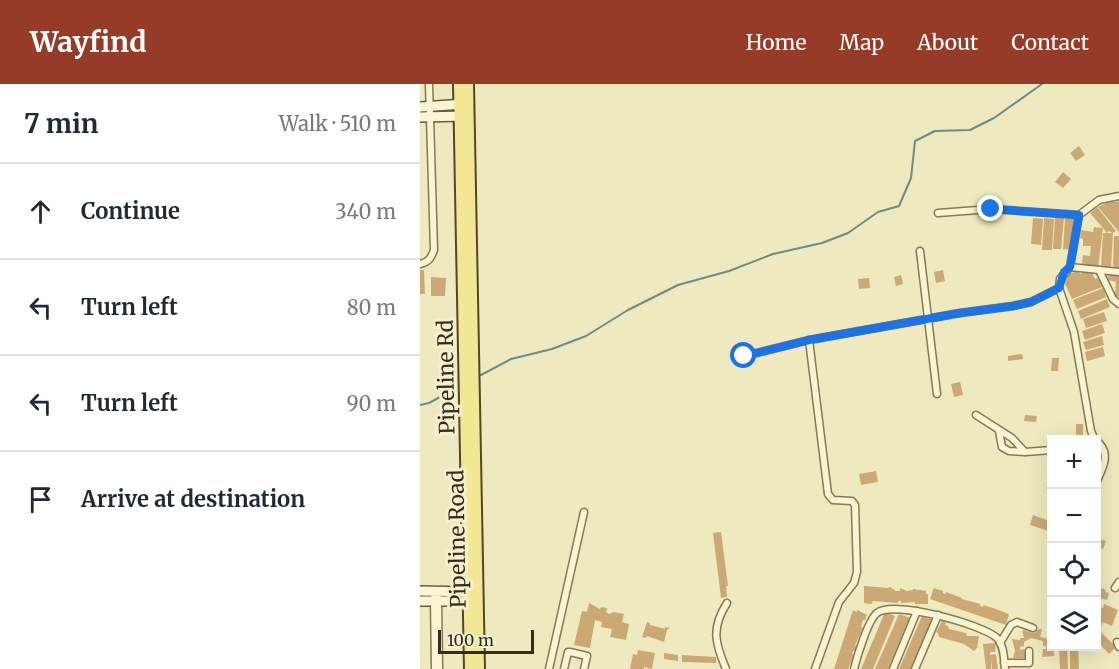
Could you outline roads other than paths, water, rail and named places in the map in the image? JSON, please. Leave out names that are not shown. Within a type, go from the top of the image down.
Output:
[{"type":"main road","name":"Pipeline Rd","points":[[459,84],[464,104],[473,596],[470,669]]},
{"type":"main road","points":[[464,104],[468,84]]},
{"type":"main road","name":"Pipeline Road","points":[[473,596],[479,669]]},
{"type":"street","points":[[420,264],[426,263],[431,258],[434,250],[425,117],[429,84]]},
{"type":"street","points":[[425,107],[464,104]]},
{"type":"street","points":[[425,117],[464,116]]},
{"type":"street","points":[[938,213],[991,209],[1079,215],[1099,200],[1119,196]]},
{"type":"street","points":[[1079,215],[1070,267],[1064,272],[1059,288],[1074,332],[1093,435]]},
{"type":"street","points":[[920,251],[937,394]]},
{"type":"street","points":[[1070,267],[1119,272]]},
{"type":"street","points":[[1099,270],[1113,299],[1119,304]]},
{"type":"street","points":[[744,356],[809,340],[1022,304],[1059,288]]},
{"type":"street","points":[[809,340],[828,494],[832,500],[852,501],[855,505],[857,572],[854,583],[839,602],[815,669]]},
{"type":"street","points":[[976,415],[1012,438],[1025,452]]},
{"type":"street","points":[[999,431],[999,442],[1005,449],[1025,452],[1047,450]]},
{"type":"street","points":[[1101,446],[1106,452],[1101,469]]},
{"type":"street","points":[[549,669],[584,512]]},
{"type":"street","points":[[420,591],[436,596],[473,596]]},
{"type":"street","points":[[420,601],[436,596]]},
{"type":"street","points":[[435,669],[436,596]]},
{"type":"street","points":[[436,596],[440,669]]},
{"type":"street","points":[[726,669],[716,639],[720,614],[727,603]]},
{"type":"street","points":[[854,669],[877,613],[892,609],[938,615],[988,632],[1000,643],[1004,666],[1029,666],[1029,651]]},
{"type":"street","points":[[893,669],[917,611]]},
{"type":"street","points":[[915,669],[938,615]]},
{"type":"street","points":[[1000,643],[1011,625],[1017,621],[1034,628]]},
{"type":"street","points":[[564,669],[567,652],[570,652],[587,656],[584,669]]},
{"type":"waterway","points":[[481,375],[511,359],[552,349],[586,336],[628,310],[678,285],[729,271],[773,254],[822,243],[848,233],[878,212],[899,206],[911,178],[915,141],[935,131],[970,130],[994,118],[1042,84]]},
{"type":"waterway","points":[[420,405],[440,397]]}]
